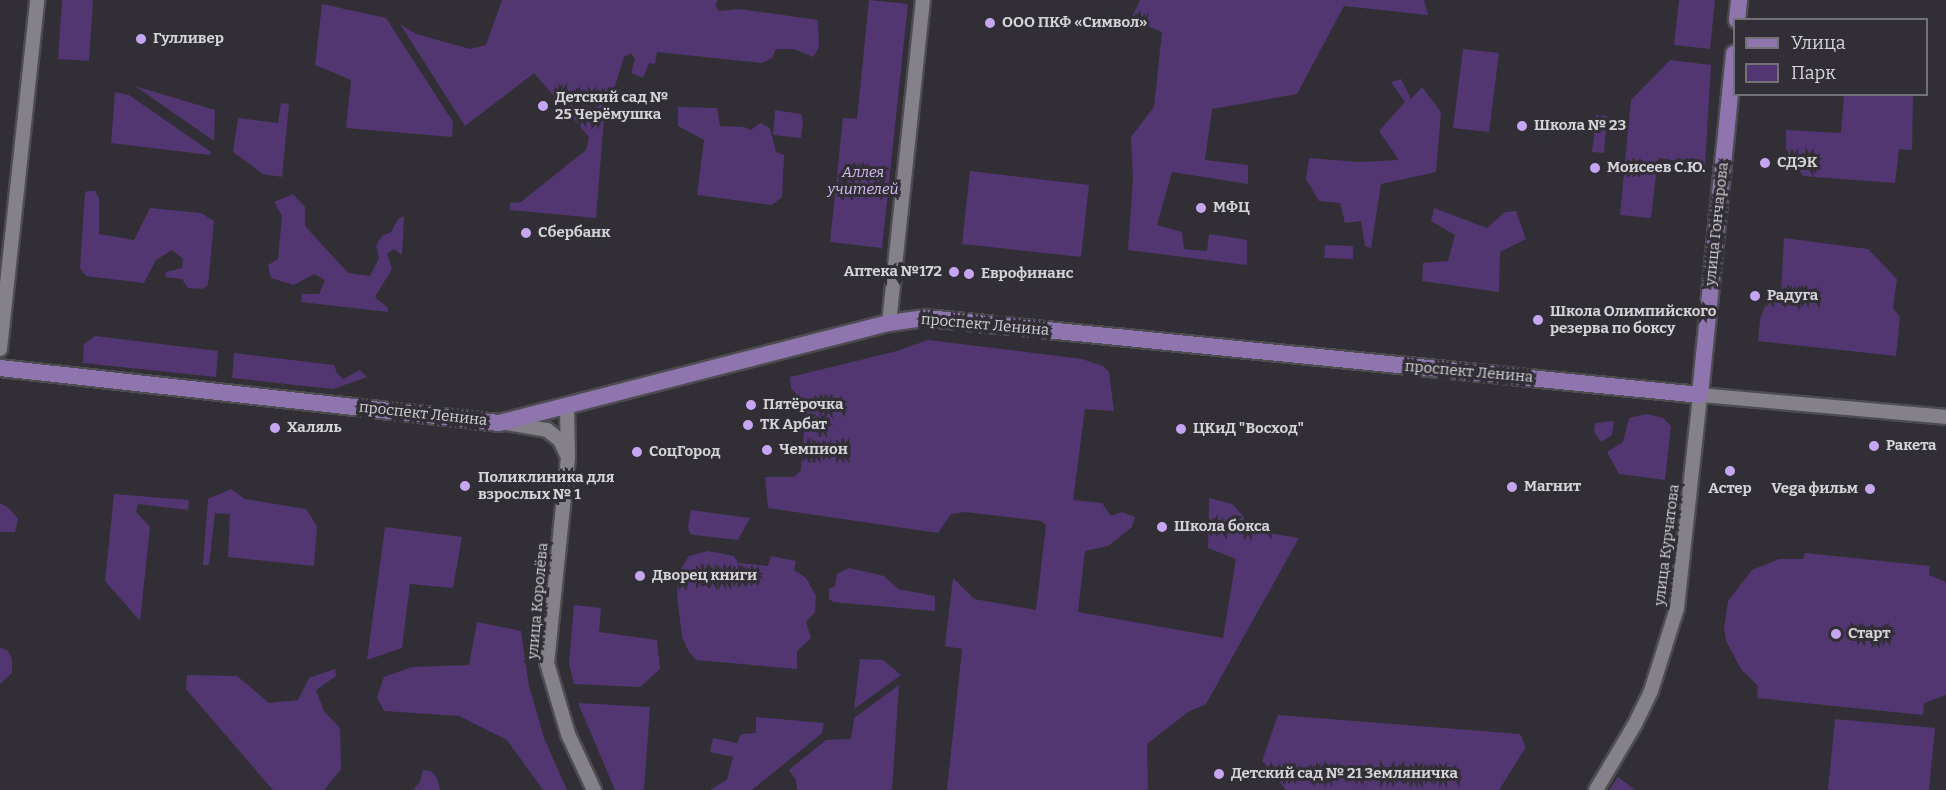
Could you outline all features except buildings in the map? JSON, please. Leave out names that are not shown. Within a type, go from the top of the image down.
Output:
[{"type":"main road","points":[[1737,18],[1739,0]]},
{"type":"main road","name":"улица Гончарова","points":[[1700,395],[1733,64]]},
{"type":"main road","name":"проспект Ленина","points":[[0,368],[499,423],[889,322],[926,318],[1700,395]]},
{"type":"street","points":[[0,349],[36,0]]},
{"type":"street","points":[[889,322],[923,0]]},
{"type":"street","name":"проспект Ленина","points":[[1700,395],[1946,417]]},
{"type":"street","name":"улица Курчатова","points":[[1596,790],[1635,724],[1651,691],[1677,608],[1700,395]]},
{"type":"street","name":"улица Королёва","points":[[567,407],[568,457],[547,663],[568,734],[594,790]]},
{"type":"street","points":[[499,423],[547,430],[560,440],[568,457]]},
{"type":"green space","points":[[62,0],[93,0],[89,61],[58,59]]},
{"type":"green space","points":[[502,0],[718,0],[715,5],[719,11],[740,9],[818,20],[819,47],[813,57],[794,49],[776,49],[772,58],[762,63],[657,52],[655,64],[649,63],[643,78],[631,73],[635,59],[631,53],[624,57],[615,86],[606,94],[596,218],[510,210],[510,203],[521,202],[586,150],[589,137],[534,73],[465,126],[400,24],[416,34],[470,49],[486,45]]},
{"type":"green space","name":"Аллея учителей","points":[[869,0],[908,4],[882,248],[830,242],[843,118],[857,119]]},
{"type":"green space","points":[[1140,0],[1424,0],[1428,15],[1344,6],[1297,94],[1212,109],[1205,160],[1248,165],[1248,184],[1172,172],[1157,225],[1182,232],[1184,249],[1207,251],[1209,234],[1247,240],[1247,265],[1128,250],[1133,179],[1131,137],[1154,107],[1162,32],[1131,19]]},
{"type":"green space","points":[[1679,0],[1715,0],[1710,49],[1674,45]]},
{"type":"green space","points":[[322,4],[386,18],[453,122],[452,137],[346,128],[351,80],[315,65]]},
{"type":"green space","points":[[1463,49],[1499,53],[1489,132],[1453,128]]},
{"type":"green space","points":[[1670,60],[1711,65],[1705,165],[1658,158],[1651,218],[1620,215],[1631,100]]},
{"type":"green space","points":[[1401,79],[1411,99],[1422,87],[1441,112],[1436,172],[1381,184],[1371,248],[1365,246],[1361,221],[1345,223],[1340,203],[1319,201],[1306,179],[1309,158],[1358,162],[1399,160],[1379,131],[1405,102],[1391,82]]},
{"type":"green space","points":[[135,86],[215,110],[214,141]]},
{"type":"green space","points":[[115,92],[129,95],[211,152],[210,155],[111,143]]},
{"type":"green space","points":[[1844,96],[1913,96],[1912,150],[1899,149],[1895,183],[1803,176],[1786,149],[1786,130],[1841,133]]},
{"type":"green space","points":[[281,103],[289,104],[282,177],[263,174],[233,152],[238,118],[278,123]]},
{"type":"green space","points":[[678,107],[717,108],[720,126],[744,127],[751,130],[760,123],[770,128],[776,152],[784,155],[782,197],[772,205],[697,195],[704,140],[678,126]]},
{"type":"green space","points":[[775,110],[801,114],[803,121],[801,138],[773,135]]},
{"type":"green space","points":[[1596,115],[1607,116],[1604,153],[1592,152]]},
{"type":"green space","points":[[970,171],[1089,185],[1081,257],[962,244]]},
{"type":"green space","points":[[87,191],[95,191],[99,198],[99,234],[134,240],[150,208],[201,213],[214,221],[208,285],[202,289],[188,288],[182,279],[165,277],[166,272],[182,268],[183,259],[172,250],[156,260],[144,283],[86,276],[80,268]]},
{"type":"green space","points":[[293,194],[305,207],[305,226],[348,273],[370,276],[379,258],[376,246],[382,236],[391,232],[398,219],[404,216],[402,255],[394,249],[387,254],[392,269],[375,297],[388,308],[388,312],[301,302],[302,294],[319,294],[325,280],[314,274],[294,285],[271,278],[268,265],[278,259],[282,216],[274,202]]},
{"type":"green space","points":[[1434,208],[1487,228],[1505,212],[1516,211],[1526,239],[1500,252],[1499,292],[1422,281],[1423,263],[1448,261],[1455,235],[1431,221]]},
{"type":"green space","points":[[1784,238],[1868,249],[1897,279],[1893,308],[1900,317],[1896,356],[1758,341],[1760,319],[1769,296],[1781,292]]},
{"type":"green space","points":[[1325,245],[1353,246],[1353,259],[1324,258]]},
{"type":"green space","points":[[95,336],[218,351],[216,377],[83,363],[84,344]]},
{"type":"green space","points":[[928,340],[1082,359],[1103,366],[1109,372],[1114,411],[1085,409],[1073,500],[1102,503],[1111,516],[1122,512],[1135,517],[1132,527],[1108,546],[1085,551],[1078,612],[1223,638],[1236,559],[1208,548],[1209,498],[1232,504],[1257,531],[1299,538],[1206,704],[1188,712],[1147,744],[1148,790],[947,790],[962,649],[945,646],[953,578],[974,599],[1036,610],[1046,525],[1041,521],[965,512],[951,514],[938,533],[768,508],[765,477],[794,477],[801,470],[806,406],[791,388],[790,377],[897,351]]},
{"type":"green space","points":[[234,353],[334,365],[337,373],[343,379],[360,370],[367,377],[333,389],[232,378]]},
{"type":"green space","points":[[1647,414],[1663,418],[1671,426],[1665,480],[1619,474],[1607,452],[1623,442],[1629,418]]},
{"type":"green space","points":[[1614,421],[1612,435],[1601,442],[1594,432],[1595,423]]},
{"type":"green space","points":[[231,489],[245,499],[306,509],[317,526],[314,566],[228,557],[230,514],[215,513],[209,565],[203,565],[208,499]]},
{"type":"green space","points":[[114,494],[189,500],[188,510],[138,504],[136,512],[150,527],[140,621],[105,581]]},
{"type":"green space","points":[[0,503],[9,508],[18,519],[15,532],[0,532]]},
{"type":"green space","points":[[691,510],[750,518],[738,540],[694,535],[690,534],[688,526]]},
{"type":"green space","points":[[385,527],[462,537],[453,588],[410,584],[402,648],[367,660]]},
{"type":"green space","points":[[708,551],[734,556],[738,563],[768,566],[771,556],[796,561],[794,570],[806,578],[816,596],[815,612],[806,622],[811,638],[797,651],[797,669],[696,660],[689,652],[682,637],[677,595],[678,574],[689,556]]},
{"type":"green space","name":"Старт","points":[[1805,553],[1930,566],[1929,575],[1946,582],[1946,695],[1924,703],[1923,715],[1757,698],[1758,686],[1741,669],[1726,641],[1724,628],[1728,601],[1752,570],[1779,559],[1803,559]]},
{"type":"green space","points":[[849,568],[884,576],[898,589],[935,596],[935,611],[833,602],[829,599],[829,589],[835,586],[837,574]]},
{"type":"green space","points":[[574,605],[601,608],[599,632],[657,640],[660,669],[640,687],[574,684],[569,663]]},
{"type":"green space","points":[[477,622],[521,631],[529,686],[544,738],[567,790],[543,790],[507,740],[459,716],[384,711],[377,697],[384,677],[412,667],[469,665]]},
{"type":"green space","points":[[0,647],[8,651],[12,659],[12,673],[0,684]]},
{"type":"green space","points":[[860,659],[883,660],[901,675],[854,709]]},
{"type":"green space","points":[[335,669],[336,676],[316,690],[324,711],[340,728],[341,769],[324,790],[273,790],[186,689],[187,675],[237,676],[269,703],[298,700],[309,678]]},
{"type":"green space","points":[[899,685],[892,790],[797,790],[796,780],[789,770],[826,740],[851,739],[854,718]]},
{"type":"green space","points":[[578,703],[650,707],[644,790],[615,790]]},
{"type":"green space","points":[[1278,715],[1520,734],[1526,747],[1499,790],[1286,790],[1262,761]]},
{"type":"green space","points":[[756,717],[824,723],[822,733],[752,790],[710,790],[727,780],[733,757],[710,752],[713,738],[737,743],[741,734],[756,733]]},
{"type":"green space","points":[[1835,719],[1935,728],[1929,790],[1828,790]]},
{"type":"green space","points":[[423,770],[431,771],[437,778],[440,790],[413,790],[420,782]]},
{"type":"green space","points":[[1618,777],[1635,790],[1609,790]]},
{"type":"place","name":"ООО ПКФ «Символ»","points":[[990,23]]},
{"type":"place","name":"Гулливер","points":[[141,39]]},
{"type":"place","name":"Детский сад № 25 Черёмушка","points":[[543,106]]},
{"type":"place","name":"Школа № 23","points":[[1522,126]]},
{"type":"place","name":"СДЭК","points":[[1765,163]]},
{"type":"place","name":"Моисеев С.Ю.","points":[[1595,168]]},
{"type":"place","name":"МФЦ","points":[[1201,208]]},
{"type":"place","name":"Сбербанк","points":[[526,233]]},
{"type":"place","name":"Аптека №172","points":[[954,272]]},
{"type":"place","name":"Еврофинанс","points":[[969,274]]},
{"type":"place","name":"Радуга","points":[[1755,296]]},
{"type":"place","name":"Школа Олимпийского резерва по боксу","points":[[1538,320]]},
{"type":"place","name":"Пятёрочка","points":[[751,405]]},
{"type":"place","name":"ТК Арбат","points":[[748,425]]},
{"type":"place","name":"Халяль","points":[[275,428]]},
{"type":"place","name":"ЦКиД \"Восход\"","points":[[1181,429]]},
{"type":"place","name":"Ракета","points":[[1874,446]]},
{"type":"place","name":"Чемпион","points":[[767,450]]},
{"type":"place","name":"СоцГород","points":[[637,452]]},
{"type":"place","name":"Астер","points":[[1730,471]]},
{"type":"place","name":"Поликлиника для взрослых № 1","points":[[465,486]]},
{"type":"place","name":"Магнит","points":[[1512,487]]},
{"type":"place","name":"Vega фильм","points":[[1870,489]]},
{"type":"place","name":"Школа бокса","points":[[1162,527]]},
{"type":"place","name":"Дворец книги","points":[[640,576]]},
{"type":"place","name":"Старт","points":[[1836,634]]},
{"type":"place","name":"Детский сад № 21 Земляничка","points":[[1219,774]]}]
